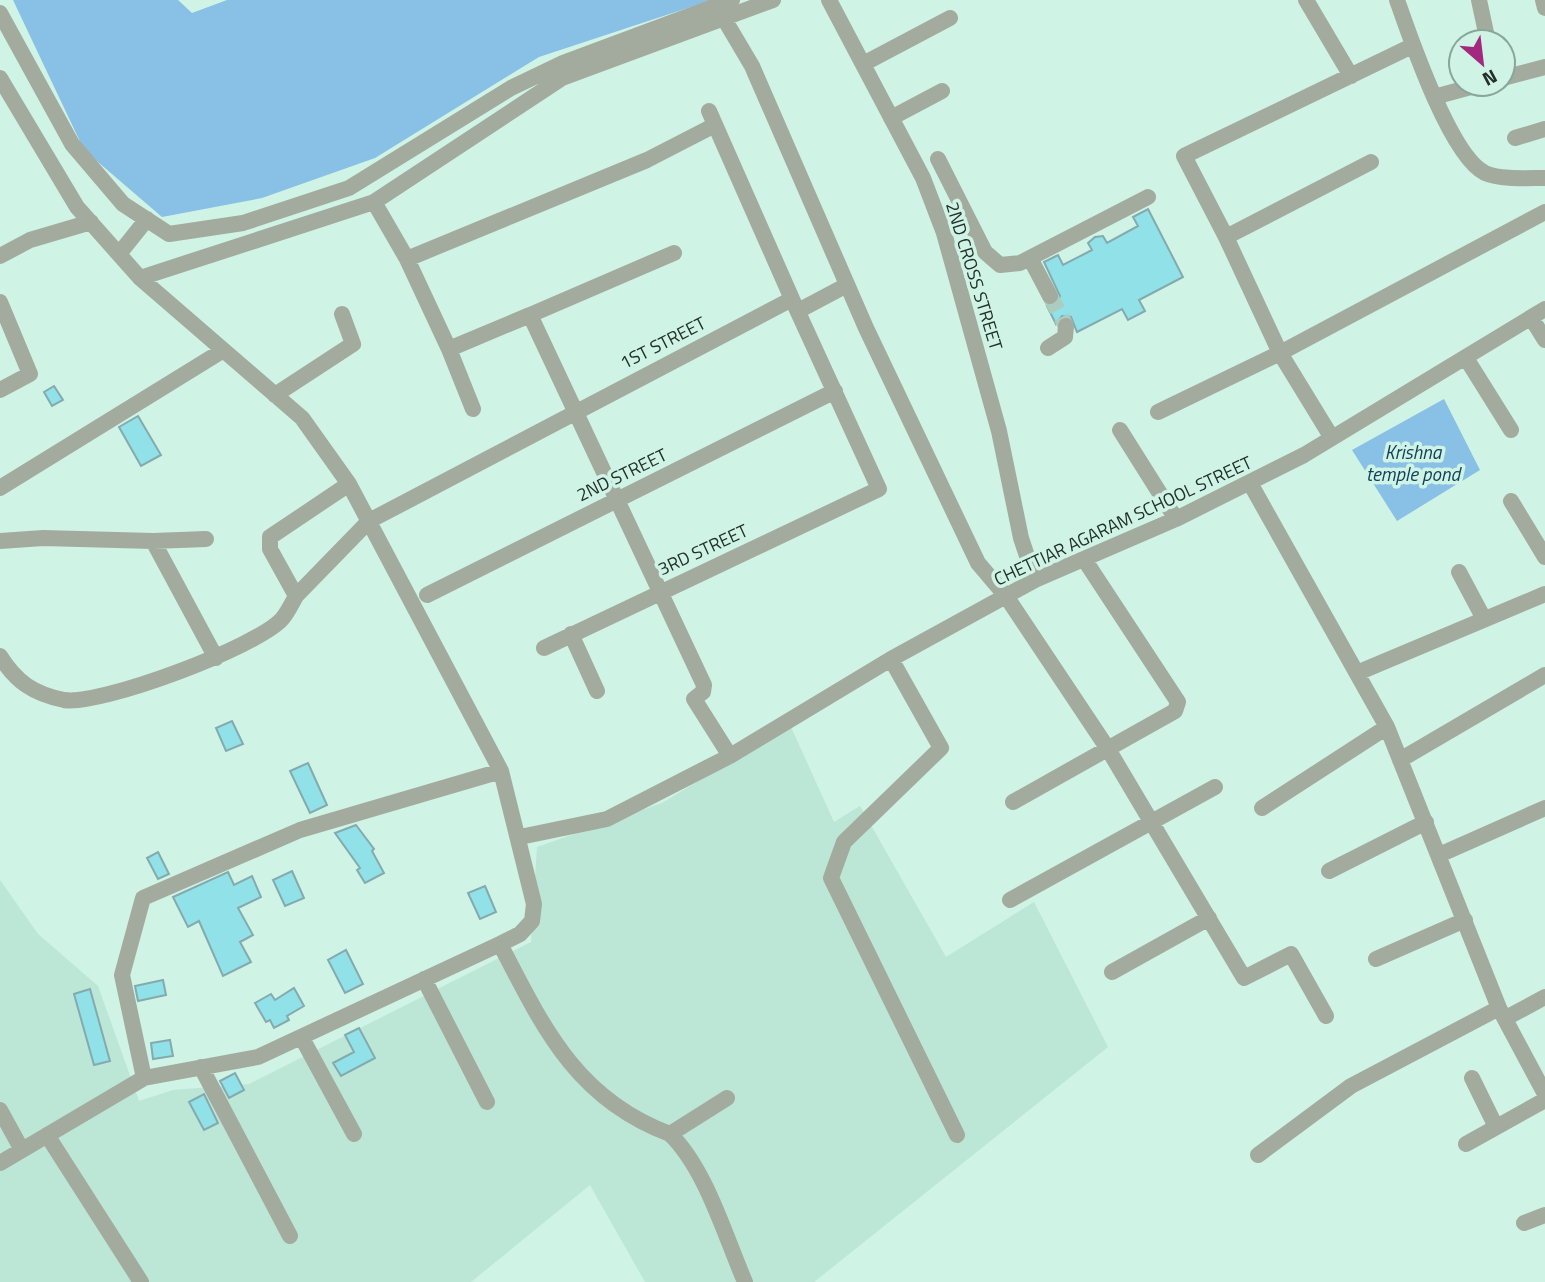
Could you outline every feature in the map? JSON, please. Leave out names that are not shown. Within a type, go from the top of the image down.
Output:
[{"type":"street","points":[[0,13],[72,144],[123,204],[169,234],[199,232],[243,223],[349,188],[532,78],[563,63],[732,0]]},
{"type":"street","points":[[140,278],[374,202],[562,78],[773,0]]},
{"type":"street","name":"2ND CROSS STREET","points":[[829,0],[923,178],[944,233],[999,431],[1021,538],[1035,580]]},
{"type":"street","points":[[1306,0],[1350,76]]},
{"type":"street","points":[[1397,0],[1412,46],[1434,97],[1471,161],[1486,173],[1545,178]]},
{"type":"street","points":[[1479,0],[1485,28]]},
{"type":"street","points":[[1544,0],[1545,8]]},
{"type":"street","points":[[723,17],[771,108],[847,285],[978,563],[1006,596],[1108,749],[1244,978],[1290,954],[1326,1016]]},
{"type":"street","points":[[863,64],[950,18]]},
{"type":"street","points":[[1332,438],[1280,353],[1226,237],[1184,156],[1412,46]]},
{"type":"street","points":[[1517,74],[1545,67]]},
{"type":"street","points":[[0,78],[78,207],[140,278],[302,418],[349,484],[501,771],[520,837],[534,904],[532,921],[520,934],[500,944],[258,1057],[144,1078],[0,1163]]},
{"type":"street","points":[[891,118],[942,91]]},
{"type":"street","points":[[1434,97],[1447,93]]},
{"type":"street","points":[[407,259],[647,160],[712,118],[835,391]]},
{"type":"street","points":[[1515,138],[1545,130]]},
{"type":"street","points":[[938,159],[985,252],[1000,265],[1020,263],[1148,197]]},
{"type":"street","points":[[1226,237],[1371,162]]},
{"type":"street","points":[[374,202],[407,259],[474,409]]},
{"type":"street","points":[[1158,412],[1280,353],[1545,212]]},
{"type":"street","points":[[119,254],[147,219]]},
{"type":"street","points":[[0,256],[30,240],[91,222]]},
{"type":"street","points":[[944,233],[974,233]]},
{"type":"street","points":[[449,349],[674,253]]},
{"type":"street","points":[[1030,258],[1050,296]]},
{"type":"street","name":"1ST STREET","points":[[0,656],[8,669],[31,691],[67,701],[133,688],[216,658],[282,620],[296,596],[369,521],[573,411],[795,305],[847,285]]},
{"type":"street","points":[[0,302],[30,374],[0,390]]},
{"type":"street","name":"CHETTIAR AGARAM SCHOOL STREET","points":[[520,837],[607,819],[730,756],[891,659],[1035,580],[1177,519],[1250,483],[1332,438],[1545,309]]},
{"type":"street","points":[[275,394],[353,344],[342,314]]},
{"type":"street","points":[[530,315],[704,685],[703,692],[694,699],[730,756]]},
{"type":"street","points":[[1532,319],[1545,340]]},
{"type":"street","points":[[1048,348],[1065,337],[1066,326]]},
{"type":"street","points":[[0,488],[222,351]]},
{"type":"street","points":[[1466,358],[1511,430]]},
{"type":"street","name":"3RD STREET","points":[[544,648],[879,489],[835,391]]},
{"type":"street","name":"2ND STREET","points":[[427,595],[835,391]]},
{"type":"street","points":[[1120,430],[1177,519]]},
{"type":"street","points":[[1250,483],[1387,727],[1503,1013],[1545,1094]]},
{"type":"street","points":[[296,596],[270,549],[270,537],[349,484]]},
{"type":"street","points":[[1511,502],[1545,557]]},
{"type":"street","points":[[0,541],[43,538],[153,541],[206,539]]},
{"type":"street","points":[[153,541],[216,658]]},
{"type":"street","points":[[1013,802],[1175,711],[1178,702],[1084,559]]},
{"type":"street","points":[[1459,572],[1484,620]]},
{"type":"street","points":[[1357,673],[1545,594]]},
{"type":"street","points":[[571,634],[597,691]]},
{"type":"street","points":[[891,659],[941,748],[844,842],[831,878],[957,1135]]},
{"type":"street","points":[[1400,760],[1545,675]]},
{"type":"street","points":[[1262,808],[1387,727]]},
{"type":"street","points":[[144,1078],[122,975],[143,898],[300,830],[501,771]]},
{"type":"street","points":[[1010,900],[1215,787]]},
{"type":"street","points":[[1439,855],[1545,808]]},
{"type":"street","points":[[1329,871],[1426,822]]},
{"type":"street","points":[[1112,972],[1209,918]]},
{"type":"street","points":[[1376,959],[1465,919]]},
{"type":"street","points":[[500,944],[551,1037],[582,1078],[596,1093],[651,1127],[670,1134],[683,1147],[696,1170],[745,1282]]},
{"type":"street","points":[[424,979],[487,1102]]},
{"type":"street","points":[[1258,1155],[1351,1086],[1503,1013],[1545,997]]},
{"type":"street","points":[[302,1038],[354,1134]]},
{"type":"street","points":[[201,1067],[290,1236]]},
{"type":"street","points":[[1472,1078],[1496,1127]]},
{"type":"street","points":[[670,1134],[727,1098]]},
{"type":"street","points":[[1466,1144],[1545,1100]]},
{"type":"street","points":[[0,1110],[22,1150]]},
{"type":"street","points":[[47,1135],[141,1282]]},
{"type":"street","points":[[1524,1223],[1545,1215]]},
{"type":"shaded area","points":[[790,725],[834,822],[860,806],[946,957],[1034,902],[1108,1047],[814,1282],[645,1282],[590,1185],[471,1282],[0,1282],[0,880],[38,934],[98,986],[139,1101],[173,1090],[249,1084],[531,942],[537,847],[662,803]]},
{"type":"water","points":[[13,0],[178,0],[192,13],[227,0],[712,0],[539,57],[375,158],[262,198],[162,217],[84,150]]},
{"type":"water","name":"Krishna temple pond","points":[[1444,399],[1480,470],[1397,521],[1352,450]]},
{"type":"building","points":[[1148,209],[1183,277],[1139,300],[1145,311],[1128,320],[1122,309],[1077,332],[1071,317],[1062,316],[1056,324],[1047,306],[1055,305],[1060,296],[1044,262],[1058,255],[1063,265],[1092,250],[1088,243],[1095,237],[1103,236],[1107,243],[1138,226],[1133,217]]},
{"type":"building","points":[[54,386],[63,400],[52,406],[44,392]]},
{"type":"building","points":[[138,416],[161,455],[141,466],[119,427]]},
{"type":"building","points":[[232,721],[243,744],[226,751],[216,728]]},
{"type":"building","points":[[308,763],[327,805],[310,813],[290,771]]},
{"type":"building","points":[[356,825],[374,849],[372,851],[384,873],[365,883],[357,870],[360,868],[335,833]]},
{"type":"building","points":[[158,852],[169,874],[158,879],[147,858]]},
{"type":"building","points":[[292,871],[304,898],[285,906],[273,880]]},
{"type":"building","points":[[228,872],[234,885],[252,876],[261,897],[238,908],[253,935],[240,942],[251,962],[223,976],[199,921],[188,927],[173,897]]},
{"type":"building","points":[[485,886],[496,912],[480,919],[468,893]]},
{"type":"building","points":[[346,950],[363,984],[345,993],[328,960]]},
{"type":"building","points":[[163,980],[166,995],[138,1001],[135,986]]},
{"type":"building","points":[[294,988],[304,1006],[287,1016],[289,1020],[274,1028],[270,1020],[266,1022],[255,1003],[271,994],[275,1000]]},
{"type":"building","points":[[90,989],[110,1061],[94,1065],[74,994]]},
{"type":"building","points":[[359,1028],[375,1058],[341,1076],[333,1063],[354,1052],[345,1035]]},
{"type":"building","points":[[170,1040],[173,1056],[153,1059],[151,1043]]},
{"type":"building","points":[[235,1073],[244,1090],[229,1098],[220,1081]]},
{"type":"building","points":[[204,1094],[218,1123],[204,1130],[189,1102]]},
{"type":"tunnel","points":[[1050,296],[1066,326]]}]
